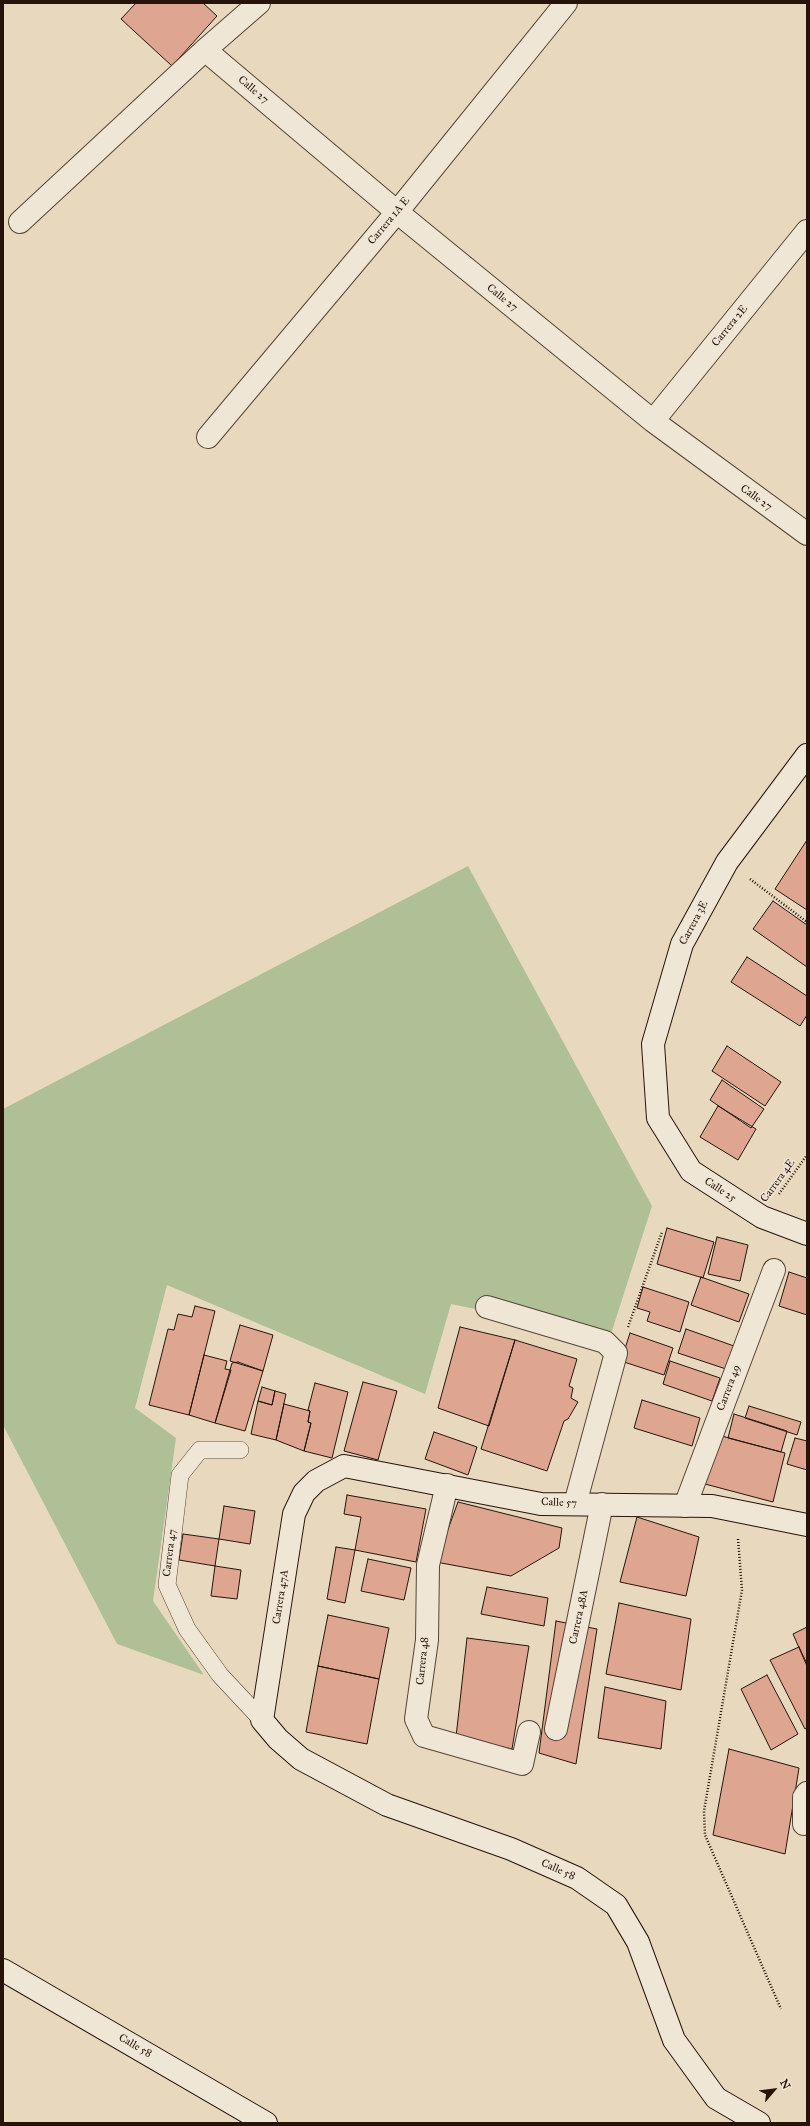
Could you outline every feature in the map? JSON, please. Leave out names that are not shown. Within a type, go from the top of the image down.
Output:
[{"type":"street","points":[[20,222],[259,3]]},
{"type":"street","name":"Carrera 1A E","points":[[208,437],[397,212],[566,3]]},
{"type":"street","name":"Calle 27","points":[[206,50],[397,212],[653,422],[807,534]]},
{"type":"street","name":"Carrera 2E","points":[[653,422],[807,231]]},
{"type":"street","name":"Carrera 3E","points":[[658,1118],[653,1044],[682,944],[727,862],[807,756]]},
{"type":"street","name":"Calle 25","points":[[658,1118],[691,1171],[762,1217],[807,1234]]},
{"type":"street","name":"Carrera 49","points":[[685,1506],[774,1270]]},
{"type":"street","points":[[487,1307],[605,1342],[616,1353],[574,1504]]},
{"type":"street","name":"Calle 57","points":[[316,1480],[344,1466],[541,1504],[712,1506],[807,1525]]},
{"type":"street","name":"Carrera 47A","points":[[262,1720],[294,1514],[304,1494],[316,1480]]},
{"type":"street","name":"Carrera 48","points":[[447,1485],[428,1565],[426,1640],[416,1719],[424,1736],[522,1764],[529,1732]]},
{"type":"street","name":"Carrera 48A","points":[[556,1729],[602,1504]]},
{"type":"street","name":"Calle 58","points":[[262,1720],[278,1739],[301,1759],[380,1802],[511,1849],[577,1878],[616,1905],[638,1942],[674,2040],[716,2098],[759,2123]]},
{"type":"street","points":[[804,1824],[804,1797],[807,1793]]},
{"type":"street","name":"Calle 58","points":[[3,1970],[266,2123]]},
{"type":"lane","name":"Carrera 47","points":[[240,1450],[200,1450],[180,1475],[167,1585],[187,1629],[220,1675],[262,1720]]},
{"type":"path","points":[[727,862],[807,922]]},
{"type":"path","name":"Carrera 4E","points":[[762,1217],[807,1155]]},
{"type":"path","points":[[616,1353],[632,1320],[662,1232]]},
{"type":"path","points":[[737,1511],[742,1590],[704,1811],[705,1835],[781,2009]]},
{"type":"green space","points":[[468,866],[652,1206],[610,1337],[451,1304],[425,1394],[167,1285],[135,1408],[176,1438],[153,1601],[204,1675],[117,1644],[3,1425],[3,1109]]},
{"type":"building","points":[[136,3],[203,3],[217,16],[172,66],[121,19]]},
{"type":"building","points":[[807,840],[807,910],[775,889]]},
{"type":"building","points":[[773,901],[807,925],[807,967],[753,929]]},
{"type":"building","points":[[747,957],[807,996],[807,1015],[800,1026],[731,982]]},
{"type":"building","points":[[727,1046],[781,1082],[765,1106],[712,1071]]},
{"type":"building","points":[[722,1080],[764,1109],[751,1128],[710,1100]]},
{"type":"building","points":[[718,1106],[756,1129],[738,1160],[700,1137]]},
{"type":"building","points":[[667,1228],[714,1242],[703,1278],[657,1264]]},
{"type":"building","points":[[717,1237],[748,1245],[740,1281],[708,1274]]},
{"type":"building","points":[[789,1272],[807,1278],[807,1315],[779,1306]]},
{"type":"building","points":[[701,1277],[749,1294],[739,1322],[691,1305]]},
{"type":"building","points":[[643,1287],[689,1302],[680,1332],[647,1321],[650,1312],[637,1308]]},
{"type":"building","points":[[195,1306],[215,1311],[189,1415],[149,1405],[168,1329],[174,1330],[178,1314],[192,1317]]},
{"type":"building","points":[[240,1325],[273,1335],[263,1371],[230,1361]]},
{"type":"building","points":[[460,1327],[515,1340],[489,1426],[438,1408]]},
{"type":"building","points":[[686,1329],[734,1346],[726,1369],[678,1353]]},
{"type":"building","points":[[630,1333],[673,1348],[664,1375],[621,1361]]},
{"type":"building","points":[[515,1340],[577,1359],[569,1386],[573,1388],[571,1398],[578,1402],[568,1419],[564,1421],[547,1471],[481,1449]]},
{"type":"building","points":[[204,1355],[227,1361],[225,1369],[231,1370],[215,1423],[189,1415]]},
{"type":"building","points":[[670,1361],[720,1378],[712,1401],[663,1384]]},
{"type":"building","points":[[238,1362],[263,1371],[245,1431],[215,1423],[232,1363]]},
{"type":"building","points":[[363,1382],[397,1391],[378,1460],[344,1451]]},
{"type":"building","points":[[315,1383],[348,1392],[332,1458],[304,1451],[311,1423],[308,1422],[310,1411],[308,1410]]},
{"type":"building","points":[[262,1387],[275,1391],[272,1405],[258,1401]]},
{"type":"building","points":[[275,1391],[286,1394],[276,1440],[251,1434],[258,1401],[272,1405]]},
{"type":"building","points":[[642,1400],[700,1418],[692,1446],[634,1428]]},
{"type":"building","points":[[284,1404],[310,1411],[308,1422],[311,1423],[304,1451],[276,1440]]},
{"type":"building","points":[[749,1406],[801,1422],[797,1435],[745,1418]]},
{"type":"building","points":[[734,1414],[787,1431],[781,1452],[728,1438]]},
{"type":"building","points":[[434,1432],[477,1447],[468,1475],[425,1459]]},
{"type":"building","points":[[718,1435],[785,1453],[773,1502],[705,1484]]},
{"type":"building","points":[[795,1438],[807,1441],[807,1470],[787,1464]]},
{"type":"building","points":[[347,1495],[426,1509],[416,1562],[355,1550],[361,1517],[344,1514]]},
{"type":"building","points":[[458,1502],[562,1528],[559,1548],[511,1576],[436,1562]]},
{"type":"building","points":[[224,1506],[255,1511],[250,1544],[219,1539]]},
{"type":"building","points":[[637,1517],[699,1537],[686,1596],[620,1582]]},
{"type":"building","points":[[183,1534],[219,1539],[215,1566],[179,1560]]},
{"type":"building","points":[[336,1547],[355,1550],[345,1603],[327,1599]]},
{"type":"building","points":[[368,1559],[411,1568],[404,1600],[361,1591]]},
{"type":"building","points":[[215,1566],[241,1570],[237,1599],[211,1596]]},
{"type":"building","points":[[487,1587],[548,1598],[544,1626],[481,1614]]},
{"type":"building","points":[[619,1603],[691,1619],[681,1690],[606,1674]]},
{"type":"building","points":[[328,1615],[389,1628],[379,1679],[318,1666]]},
{"type":"building","points":[[556,1621],[597,1629],[576,1764],[539,1753]]},
{"type":"building","points":[[807,1627],[807,1666],[793,1634]]},
{"type":"building","points":[[467,1638],[529,1646],[512,1749],[456,1737]]},
{"type":"building","points":[[799,1647],[807,1664],[807,1728],[805,1729],[770,1660]]},
{"type":"building","points":[[318,1666],[379,1679],[367,1744],[306,1732]]},
{"type":"building","points":[[767,1675],[798,1734],[771,1750],[741,1689]]},
{"type":"building","points":[[605,1687],[666,1701],[661,1749],[598,1738]]},
{"type":"building","points":[[729,1749],[799,1768],[785,1854],[713,1835]]}]
